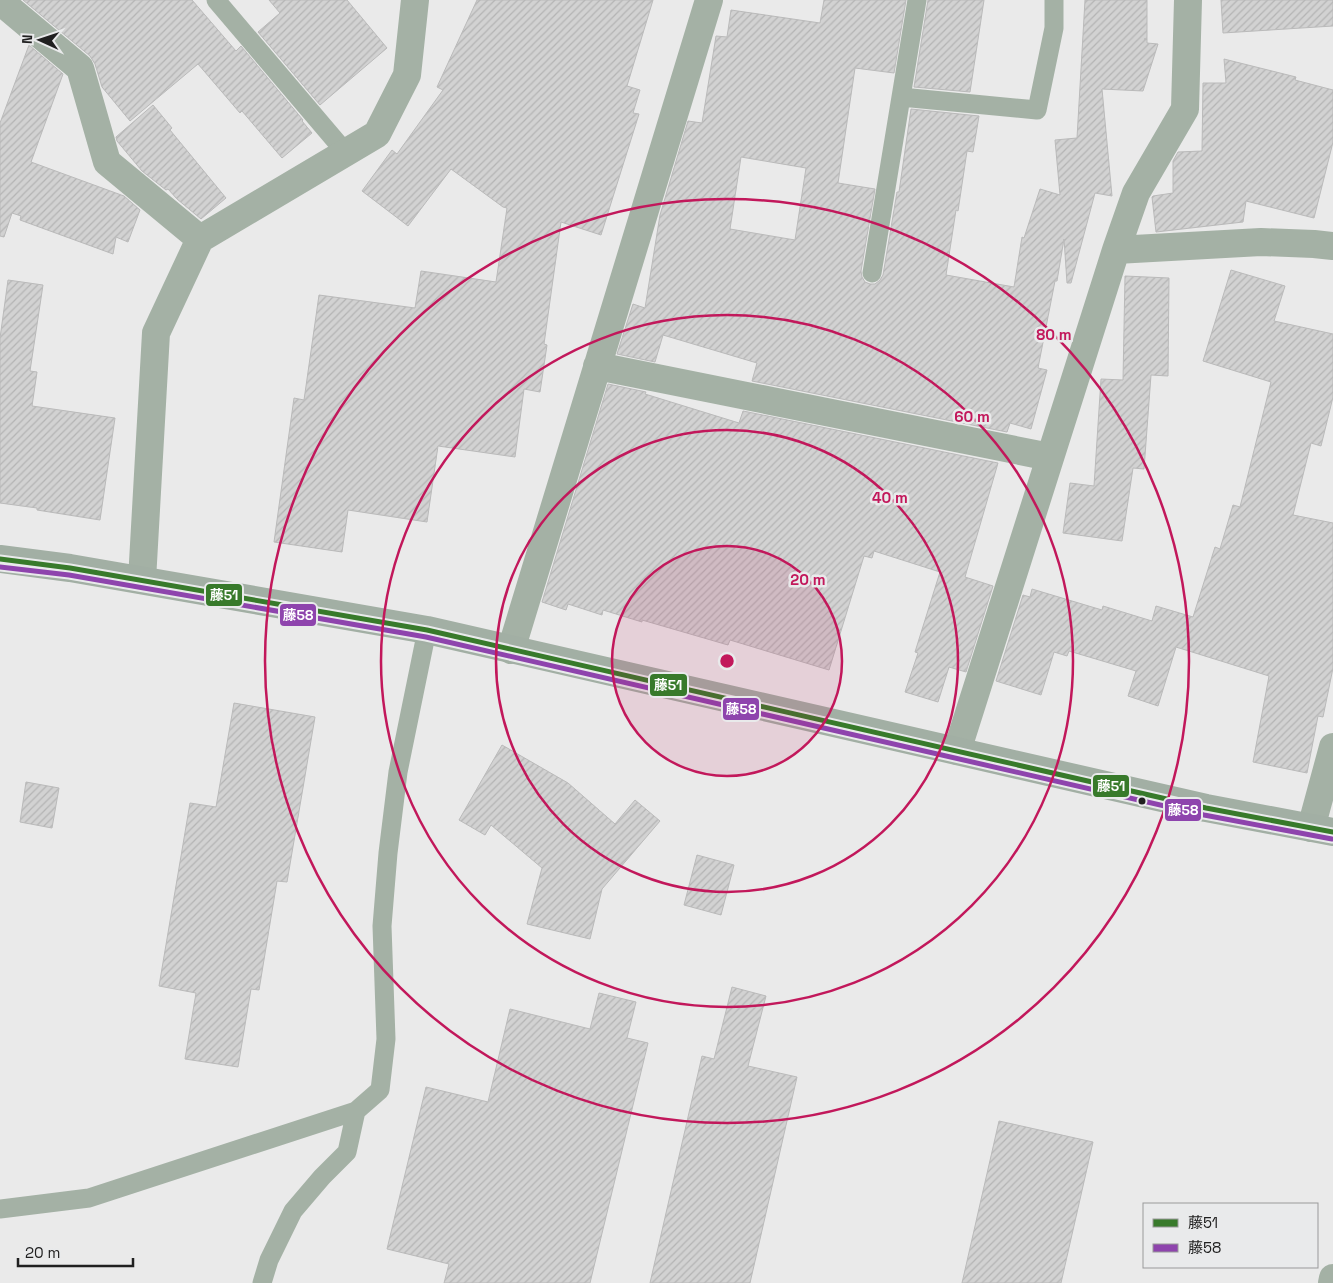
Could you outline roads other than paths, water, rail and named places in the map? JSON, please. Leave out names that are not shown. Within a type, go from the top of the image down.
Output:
[{"type":"highway","points":[[0,559],[70,568],[427,630],[1206,808],[1322,830]]},
{"type":"street","points":[[142,580],[156,333],[200,239],[377,134],[407,75],[415,0]]},
{"type":"street","points":[[511,650],[709,0]]},
{"type":"street","points":[[958,752],[1050,457],[1136,193],[1185,109],[1188,0]]},
{"type":"street","points":[[0,1],[80,68],[107,162],[200,239]]},
{"type":"street","points":[[1116,250],[1261,242],[1333,246]]},
{"type":"street","points":[[597,366],[1050,457]]},
{"type":"street","points":[[1322,830],[1333,747]]},
{"type":"street","points":[[1332,1283],[1333,1278]]},
{"type":"lane","points":[[216,0],[346,153]]},
{"type":"lane","points":[[872,272],[918,0]]},
{"type":"lane","points":[[901,97],[1037,110],[1054,28],[1054,0]]},
{"type":"lane","points":[[0,1209],[89,1198],[356,1112],[380,1090],[386,1040],[382,926],[388,853],[398,772],[427,630]]},
{"type":"lane","points":[[262,1283],[269,1260],[292,1211],[347,1152],[356,1112]]}]
